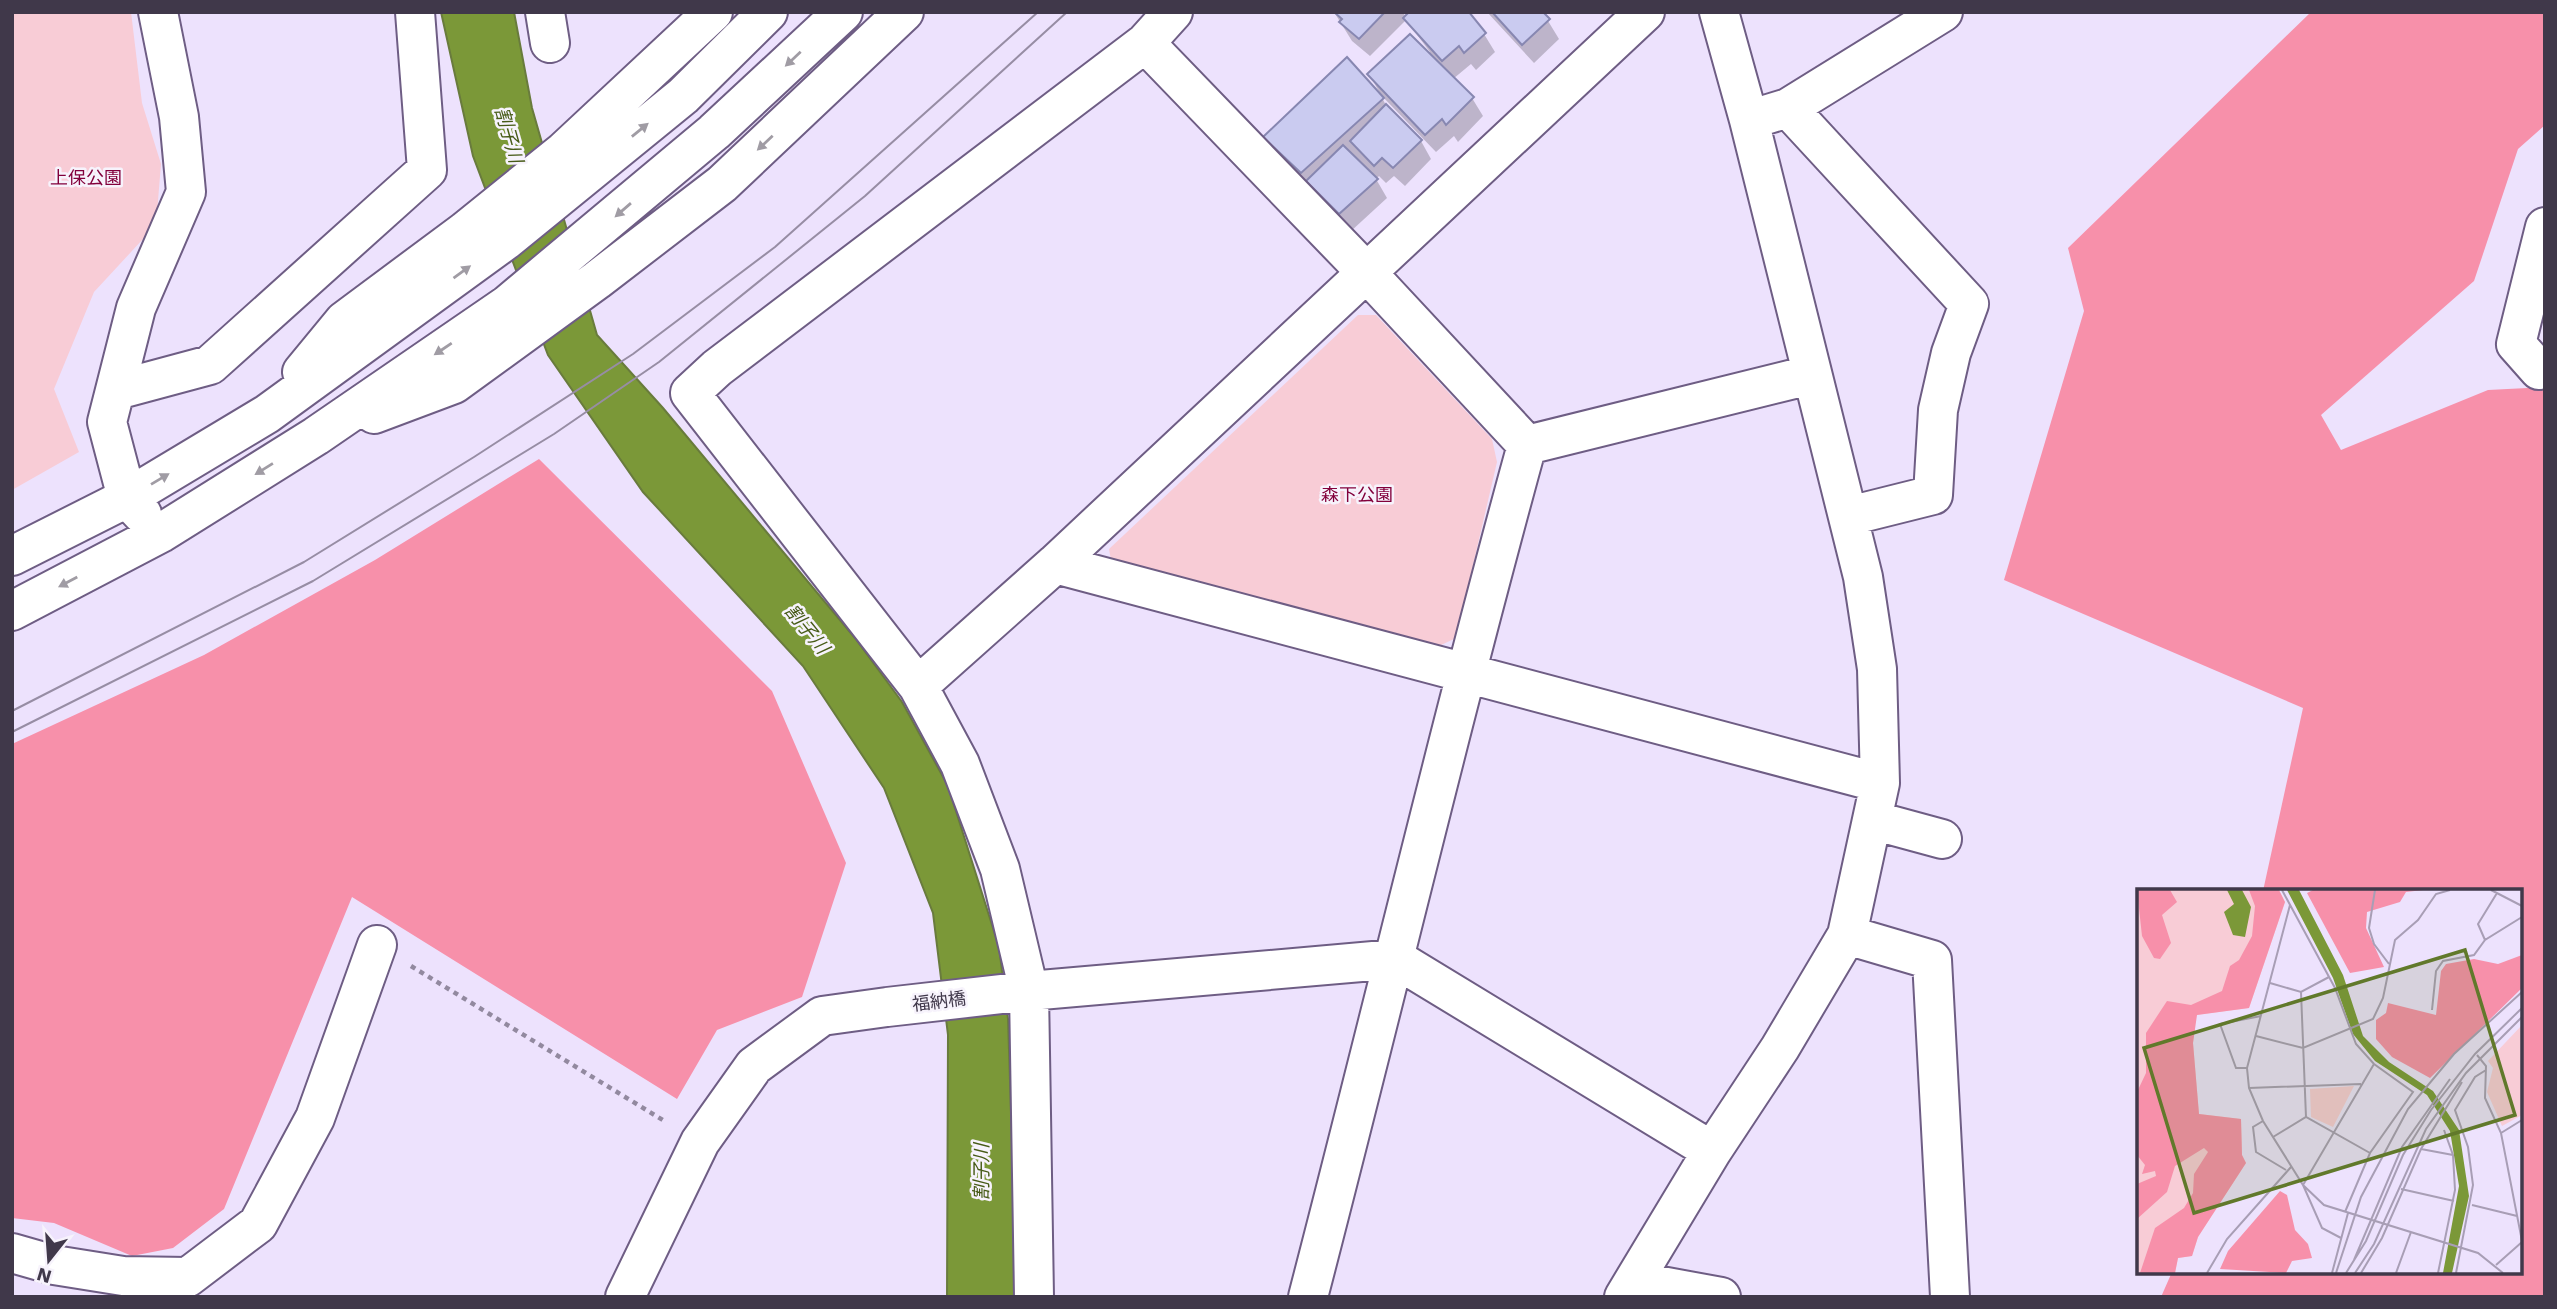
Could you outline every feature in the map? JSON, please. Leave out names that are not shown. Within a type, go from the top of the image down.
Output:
[{"type":"street","points":[[158,12],[179,117],[186,192],[136,308],[107,422],[127,498],[161,533]]},
{"type":"street","points":[[117,390],[210,365],[428,170],[415,12]]},
{"type":"street","points":[[268,414],[344,321],[465,231],[564,151],[713,12]]},
{"type":"street","points":[[12,556],[127,498],[268,414],[505,241],[682,96],[768,12]]},
{"type":"street","points":[[12,611],[161,533],[316,436],[507,305],[606,225],[713,132],[843,12]]},
{"type":"street","points":[[316,436],[454,384],[597,280],[722,184],[904,12]]},
{"type":"street","points":[[1034,1297],[1029,991],[1000,869],[960,764],[918,686],[690,393],[717,368],[1145,43],[1173,12]]},
{"type":"street","points":[[918,686],[1055,564],[1646,12]]},
{"type":"street","points":[[1719,12],[1749,120],[1810,375],[1849,516],[1878,669],[1880,783],[1847,935],[1780,1048],[1712,1151],[1629,1289],[1721,1297]]},
{"type":"street","points":[[1749,120],[1788,108],[1942,12]]},
{"type":"street","points":[[1145,43],[1366,272],[1527,445]]},
{"type":"street","points":[[1788,108],[1969,304],[1951,353],[1938,410],[1933,495],[1849,516]]},
{"type":"street","points":[[2545,227],[2516,344],[2539,370],[2545,369]]},
{"type":"street","points":[[1527,445],[1810,375]]},
{"type":"street","points":[[1308,1297],[1396,959],[1464,673],[1527,445]]},
{"type":"street","points":[[1055,564],[1880,783]]},
{"type":"street","points":[[1872,820],[1942,839]]},
{"type":"street","points":[[1847,935],[1932,960],[1950,1297]]},
{"type":"street","points":[[12,1254],[54,1265],[123,1276],[188,1277],[258,1224],[315,1118],[377,945]]},
{"type":"street","points":[[1396,959],[1712,1151]]},
{"type":"street","name":"福納橋","points":[[625,1297],[700,1142],[754,1066],[822,1016],[1029,991],[1396,959]]},
{"type":"path","points":[[377,945],[700,1142]]},
{"type":"green space","name":"上保公園","points":[[12,12],[131,12],[142,103],[161,164],[156,225],[94,292],[54,389],[79,452],[12,490]]},
{"type":"green space","name":"森下公園","points":[[1358,315],[1376,315],[1492,439],[1497,462],[1456,638],[1437,647],[1112,566],[1109,549]]},
{"type":"shaded area","points":[[2311,12],[2545,12],[2545,125],[2518,149],[2474,281],[2321,415],[2341,450],[2488,390],[2545,387],[2545,1297],[2161,1297],[2171,1274],[2522,1274],[2522,889],[2263,889],[2303,708],[2004,580],[2084,311],[2068,248]]},
{"type":"shaded area","points":[[539,459],[772,691],[846,863],[802,997],[717,1030],[677,1099],[352,897],[224,1209],[173,1248],[132,1256],[54,1223],[12,1218],[12,744],[204,655],[375,560]]},
{"type":"water","name":"割子川","points":[[441,12],[514,12],[532,108],[597,335],[663,408],[855,638],[902,702],[948,786],[999,947],[1008,1019],[1017,1297],[947,1297],[948,1035],[933,913],[884,788],[803,666],[643,492],[548,355],[473,156]]},
{"type":"building","points":[[1334,12],[1385,12],[1359,39],[1339,22],[1342,19]]},
{"type":"building","points":[[1409,12],[1469,12],[1486,33],[1464,53],[1459,46],[1442,61],[1403,18]]},
{"type":"building","points":[[1492,12],[1543,12],[1550,19],[1522,45]]},
{"type":"building","points":[[1410,34],[1474,97],[1446,125],[1442,119],[1425,135],[1367,74]]},
{"type":"building","points":[[1347,57],[1384,98],[1301,173],[1263,137]]},
{"type":"building","points":[[1386,104],[1422,140],[1393,168],[1382,158],[1374,166],[1350,141]]},
{"type":"building","points":[[1343,145],[1378,179],[1339,214],[1306,181]]},
{"type":"tram line","points":[[12,711],[304,562],[633,354],[775,247],[1038,12]]},
{"type":"tram line","points":[[12,732],[313,581],[554,434],[659,362],[865,196],[1067,12]]}]
